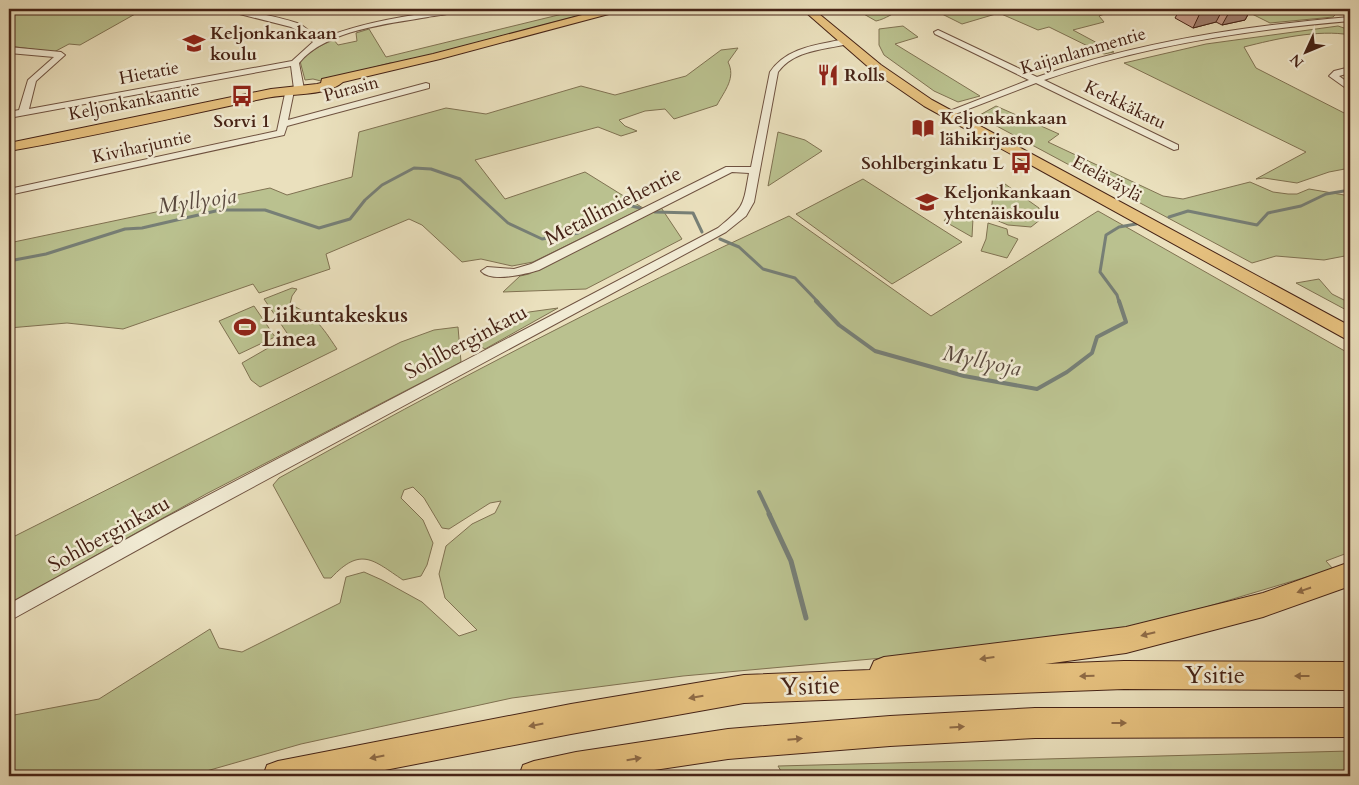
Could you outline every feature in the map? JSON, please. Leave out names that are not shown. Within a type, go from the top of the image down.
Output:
[{"type":"highway","points":[[744,689],[1126,640],[1262,605],[1350,574]]},
{"type":"highway","name":"Ysitie","points":[[278,776],[571,719],[744,689],[1124,675],[1350,676]]},
{"type":"highway","points":[[534,776],[576,767],[728,744],[890,731],[1035,723],[1350,723]]},
{"type":"main road","name":"Keljonkankaantie","points":[[9,146],[249,99],[271,97],[294,90],[321,87],[616,9]]},
{"type":"main road","name":"Eteläväylä","points":[[807,9],[894,81],[947,114],[1350,334]]},
{"type":"street","points":[[224,9],[294,25],[304,30],[318,43]]},
{"type":"street","points":[[283,128],[294,90],[295,62],[308,49],[318,43],[356,30],[456,9]]},
{"type":"street","name":"Kaijanlammentie","points":[[947,114],[1034,80],[1123,54],[1200,38],[1278,25],[1350,19]]},
{"type":"street","name":"Kerkkäkatu","points":[[938,32],[1174,147]]},
{"type":"street","name":"Sohlberginkatu","points":[[9,613],[171,523],[722,230],[742,214],[749,202],[774,72],[778,65],[790,56],[846,42]]},
{"type":"street","points":[[9,50],[62,55],[32,80],[23,113]]},
{"type":"street","name":"Hietatie","points":[[9,115],[295,62]]},
{"type":"street","points":[[1350,70],[1333,76],[1335,80],[1350,88]]},
{"type":"street","name":"Purasin","points":[[283,128],[426,86]]},
{"type":"street","name":"Kiviharjuntie","points":[[9,192],[283,128]]},
{"type":"street","name":"Metallimiehentie","points":[[487,271],[514,273],[537,266],[730,168],[755,170]]},
{"type":"green space","points":[[18,9],[144,9],[80,45],[69,44],[54,52],[9,46],[9,13]]},
{"type":"green space","points":[[583,9],[604,9],[403,62],[390,63],[321,81],[305,80],[300,61],[324,44],[334,40],[338,45],[357,41],[356,33],[369,29],[386,57]]},
{"type":"green space","points":[[848,9],[904,9],[876,21],[862,13]]},
{"type":"green space","points":[[954,9],[1037,9],[1044,12],[1065,9],[1118,9],[1099,16],[1104,22],[1073,30],[1114,52],[1104,54],[1049,27],[1038,30],[999,13],[962,24],[938,12]]},
{"type":"green space","points":[[1242,9],[1350,9],[1350,11],[1338,12],[1333,17],[1270,23]]},
{"type":"green space","points":[[903,26],[918,37],[895,44],[980,96],[958,102],[934,91],[884,55],[879,45],[879,29]]},
{"type":"green space","points":[[1338,26],[1350,30],[1350,35],[1338,33],[1311,34],[1244,47],[1256,68],[1350,116],[1350,168],[1329,172],[1297,183],[1264,178],[1256,179],[1306,152],[1124,63],[1206,44]]},
{"type":"green space","points":[[738,48],[728,62],[731,73],[730,79],[717,105],[674,119],[665,109],[645,111],[619,120],[625,126],[637,131],[621,136],[598,127],[475,160],[505,199],[585,172],[643,208],[533,262],[512,266],[481,259],[462,262],[422,225],[409,219],[326,254],[330,269],[259,293],[253,284],[123,329],[67,323],[9,328],[9,243],[270,188],[287,195],[352,177],[359,132],[446,108],[486,114],[581,86],[615,95],[686,76],[721,50]]},
{"type":"green space","points":[[996,106],[1059,134],[1048,142],[1163,196],[1183,199],[1250,182],[1273,192],[1297,194],[1309,189],[1350,196],[1350,255],[1324,260],[1276,256],[1252,263],[978,116]]},
{"type":"green space","points":[[778,132],[805,140],[822,151],[768,186]]},
{"type":"green space","points":[[863,179],[962,242],[892,284],[796,214]]},
{"type":"green space","points":[[1005,184],[1039,208],[1039,218],[1041,219],[1031,227],[1008,225],[991,218],[993,190]]},
{"type":"green space","points":[[660,206],[682,239],[586,289],[503,292],[520,276],[529,274]]},
{"type":"green space","points":[[951,211],[973,218],[972,237],[944,221]]},
{"type":"green space","points":[[1098,211],[1350,354],[1350,552],[1326,561],[1333,569],[1130,628],[905,656],[683,676],[512,698],[301,744],[189,776],[9,776],[9,716],[99,699],[210,629],[219,648],[242,652],[340,603],[346,577],[364,572],[382,580],[422,602],[459,636],[477,630],[445,598],[439,574],[446,546],[472,524],[495,513],[501,501],[490,503],[449,529],[442,528],[424,498],[413,487],[404,490],[401,498],[423,520],[433,543],[427,565],[421,576],[403,580],[375,562],[359,559],[341,568],[331,578],[324,578],[273,485],[279,478],[531,342],[724,246],[789,216],[931,316]]},
{"type":"green space","points":[[988,223],[1007,229],[1008,235],[1018,239],[1007,258],[981,251],[986,239]]},
{"type":"green space","points":[[1319,279],[1332,294],[1350,303],[1350,312],[1296,283]]},
{"type":"green space","points":[[292,288],[297,289],[292,296],[290,304],[317,322],[337,349],[260,387],[251,380],[242,363],[289,336],[264,299]]},
{"type":"green space","name":"Liikuntakeskus Linea","points":[[254,306],[275,337],[239,354],[219,321]]},
{"type":"green space","points":[[558,308],[485,349],[478,345],[478,338],[529,312]]},
{"type":"green space","points":[[458,327],[461,362],[206,494],[9,604],[9,539],[401,342],[434,330]]},
{"type":"green space","points":[[1350,751],[1350,776],[784,776],[778,766]]},
{"type":"waterway","name":"Myllyoja","points":[[9,261],[46,254],[125,229],[142,228],[220,210],[265,210],[319,228],[350,219],[365,200],[382,185],[414,168],[431,169],[460,179],[508,223],[542,239],[578,233],[600,217],[627,205],[640,208]]},
{"type":"waterway","name":"Myllyoja","points":[[1169,217],[1188,211],[1257,225],[1268,213],[1301,206],[1326,194],[1350,190]]},
{"type":"waterway","name":"Myllyoja","points":[[655,212],[693,213],[702,232]]},
{"type":"waterway","name":"Myllyoja","points":[[1119,302],[1117,295],[1100,272],[1106,235],[1119,227],[1136,224]]},
{"type":"waterway","name":"Myllyoja","points":[[720,239],[739,247],[763,269],[795,278],[818,302]]},
{"type":"waterway","name":"Myllyoja","points":[[816,301],[839,325],[875,351],[964,376],[1037,389],[1067,372],[1092,353],[1097,337],[1126,322],[1119,301]]},
{"type":"waterway","points":[[759,492],[770,515]]},
{"type":"waterway","points":[[769,514],[791,561],[806,618]]},
{"type":"place","name":"Keljonkankaan koulu","points":[[194,43]]},
{"type":"place","name":"Rolls","points":[[828,75]]},
{"type":"place","name":"Sorvi 1","points":[[242,96]]},
{"type":"place","name":"Keljonkankaan lähikirjasto","points":[[923,128]]},
{"type":"place","name":"Sohlberginkatu L","points":[[1021,163]]},
{"type":"place","name":"Keljonkankaan yhtenäiskoulu","points":[[927,202]]},
{"type":"place","name":"Liikuntakeskus Linea","points":[[245,327]]}]
